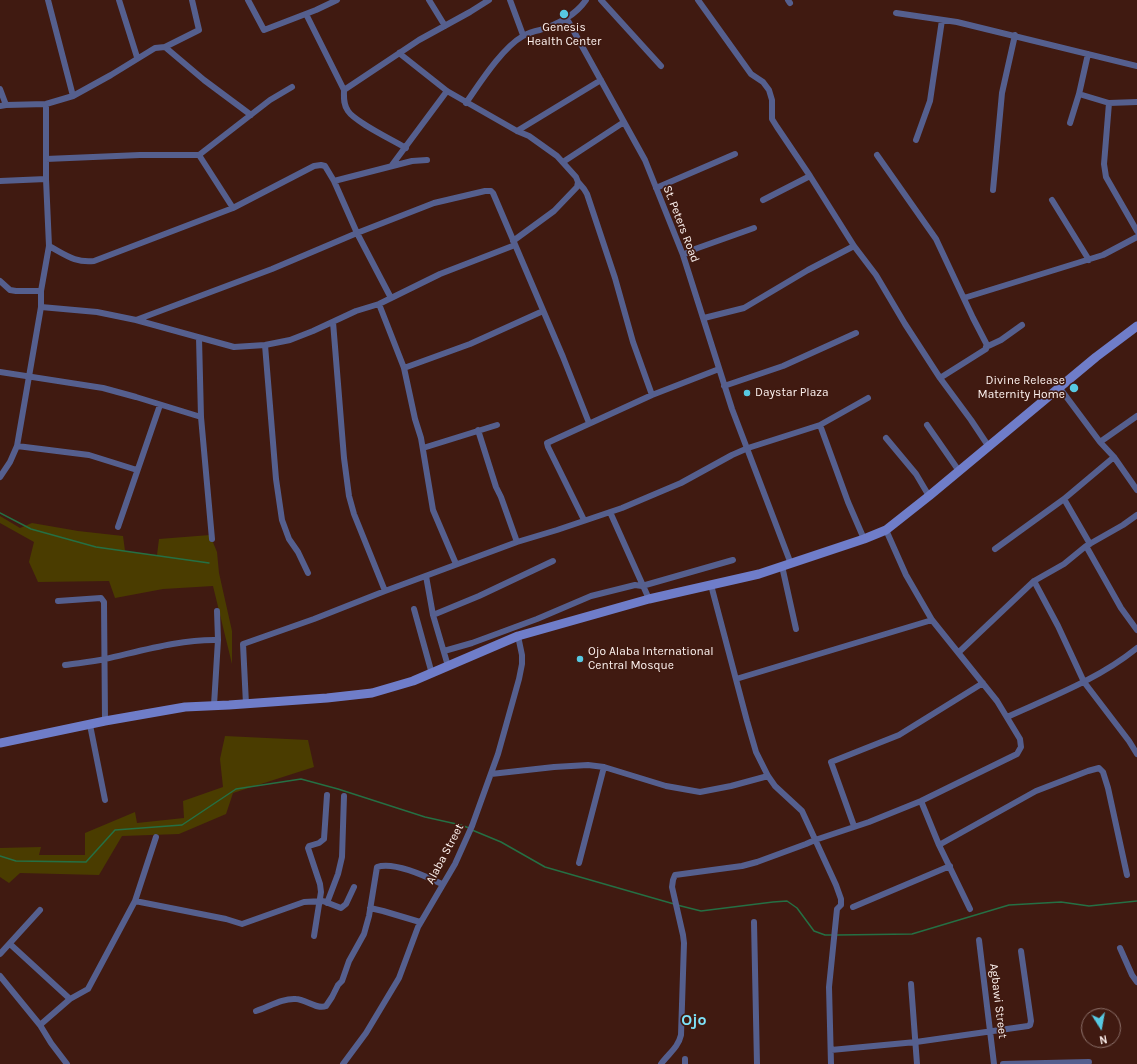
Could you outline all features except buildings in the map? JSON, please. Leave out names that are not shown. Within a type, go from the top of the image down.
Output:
[{"type":"main road","points":[[0,743],[105,721],[185,707],[216,705],[229,706],[372,693],[432,674],[518,636],[648,599],[759,574],[864,539],[886,530],[1059,387],[1137,326]]},
{"type":"street","points":[[48,0],[73,96]]},
{"type":"street","points":[[119,0],[137,58]]},
{"type":"street","points":[[0,89],[3,105],[46,104],[73,96],[155,48],[165,47],[199,30],[192,0]]},
{"type":"street","points":[[248,0],[264,30],[306,14],[326,2],[337,0]]},
{"type":"street","points":[[429,0],[445,26]]},
{"type":"street","points":[[344,90],[399,53],[489,0]]},
{"type":"street","points":[[510,0],[523,35]]},
{"type":"street","points":[[466,103],[494,65],[523,35],[553,25],[567,18],[586,0]]},
{"type":"street","points":[[602,0],[661,66]]},
{"type":"street","points":[[698,0],[751,74],[763,82],[772,100],[772,119],[854,246],[876,275],[905,324],[940,378],[989,446]]},
{"type":"street","points":[[896,13],[957,22],[1137,66]]},
{"type":"street","points":[[306,14],[344,90],[344,102],[348,111],[359,120],[406,148]]},
{"type":"street","name":"St. Peters Road","points":[[567,18],[645,160],[683,255],[704,318],[724,386],[744,441],[748,448],[787,565],[796,629]]},
{"type":"street","points":[[916,140],[930,101],[942,20]]},
{"type":"street","points":[[993,190],[1002,93],[1015,36]]},
{"type":"street","points":[[165,47],[204,80],[251,115]]},
{"type":"street","points":[[399,53],[447,91],[517,131],[529,136],[563,162],[576,177],[587,194],[615,278],[633,342],[652,395]]},
{"type":"street","points":[[1070,123],[1079,94],[1088,54]]},
{"type":"street","points":[[517,131],[601,80]]},
{"type":"street","points":[[46,159],[140,155],[199,155],[270,100],[292,87]]},
{"type":"street","points":[[392,165],[447,91]]},
{"type":"street","points":[[1079,94],[1109,103],[1137,102]]},
{"type":"street","points":[[1109,103],[1104,164],[1106,178],[1137,231]]},
{"type":"street","points":[[0,477],[18,446],[41,307],[41,291],[50,246],[46,179],[46,104]]},
{"type":"street","points":[[563,162],[624,122]]},
{"type":"street","points":[[656,188],[735,154]]},
{"type":"street","points":[[199,155],[233,208]]},
{"type":"street","points":[[877,155],[936,239],[984,338],[986,347]]},
{"type":"street","points":[[334,181],[392,165],[427,160]]},
{"type":"street","points":[[50,246],[76,260],[84,262],[94,261],[233,208],[314,166],[321,165],[325,166],[334,181],[357,233],[391,298]]},
{"type":"street","points":[[763,200],[810,176]]},
{"type":"street","points":[[0,181],[46,179]]},
{"type":"street","points":[[41,307],[97,312],[136,320],[234,347],[266,345],[290,340],[356,311],[379,304],[440,274],[514,243],[554,211],[577,187],[578,182]]},
{"type":"street","points":[[136,320],[272,269],[357,233],[434,203],[485,191],[491,191],[494,193],[589,423]]},
{"type":"street","points":[[1052,200],[1089,260]]},
{"type":"street","points":[[683,255],[695,249],[754,228]]},
{"type":"street","points":[[964,298],[1089,260],[1103,255],[1137,237]]},
{"type":"street","points":[[704,318],[744,308],[808,270],[854,246]]},
{"type":"street","points":[[0,281],[10,290],[41,291]]},
{"type":"street","points":[[379,304],[404,368],[423,448],[433,510],[456,564]]},
{"type":"street","points":[[404,368],[470,344],[543,311]]},
{"type":"street","points":[[332,322],[344,458],[349,496],[354,514],[385,591]]},
{"type":"street","points":[[940,378],[1022,325]]},
{"type":"street","points":[[724,386],[783,366],[856,333]]},
{"type":"street","points":[[199,338],[201,417],[212,539]]},
{"type":"street","points":[[266,345],[276,479],[282,520],[289,539],[298,552],[308,573]]},
{"type":"street","points":[[584,520],[547,443],[652,395],[719,369]]},
{"type":"street","points":[[0,372],[103,388],[201,417]]},
{"type":"street","points":[[1059,387],[1100,442],[1114,457],[1137,490]]},
{"type":"street","points":[[246,704],[243,644],[314,619],[517,542],[622,508],[681,483],[732,455],[748,448],[820,425],[868,398]]},
{"type":"street","points":[[118,527],[160,405]]},
{"type":"street","points":[[1100,442],[1137,416]]},
{"type":"street","points":[[423,448],[497,425]]},
{"type":"street","points":[[820,425],[848,502],[864,539]]},
{"type":"street","points":[[927,425],[959,471]]},
{"type":"street","points":[[478,430],[496,487],[517,542]]},
{"type":"street","points":[[886,438],[916,474],[929,496]]},
{"type":"street","points":[[18,446],[89,455],[137,470]]},
{"type":"street","points":[[995,550],[1064,498],[1114,457]]},
{"type":"street","points":[[1064,498],[1121,608],[1137,630]]},
{"type":"street","points":[[610,512],[648,599]]},
{"type":"street","points":[[959,652],[1034,581],[1064,564],[1088,545],[1124,525],[1137,515]]},
{"type":"street","points":[[661,1064],[668,1054],[679,1044],[681,1035],[684,943],[672,887],[672,880],[675,875],[742,866],[764,860],[921,802],[1018,754],[1021,746],[1020,738],[997,701],[932,620],[906,575],[886,530]]},
{"type":"street","points":[[444,651],[472,643],[537,619],[591,596],[635,585],[642,586],[733,560]]},
{"type":"street","points":[[433,615],[553,562]]},
{"type":"street","points":[[426,576],[433,615],[448,666]]},
{"type":"street","points":[[1034,581],[1058,626],[1084,682],[1129,741],[1137,754]]},
{"type":"street","points":[[711,585],[756,752],[768,776],[775,786],[802,811],[841,899],[841,905],[837,909],[829,987],[831,1064]]},
{"type":"street","points":[[58,601],[103,599],[105,721]]},
{"type":"street","points":[[414,609],[432,674]]},
{"type":"street","points":[[216,705],[218,640],[217,611]]},
{"type":"street","points":[[736,679],[932,620]]},
{"type":"street","name":"Alaba Street","points":[[343,1064],[366,1033],[399,978],[420,922],[455,864],[471,829],[502,743],[522,664],[521,647],[518,636]]},
{"type":"street","points":[[65,665],[104,660],[135,652],[196,641],[218,640]]},
{"type":"street","points":[[1007,717],[1084,682],[1104,671],[1137,648]]},
{"type":"street","points":[[854,826],[831,762],[899,735],[983,683]]},
{"type":"street","points":[[90,724],[105,800]]},
{"type":"street","points":[[491,774],[588,765],[604,767],[666,786],[700,792],[732,786],[768,776]]},
{"type":"street","points":[[579,863],[604,767]]},
{"type":"street","points":[[939,844],[1036,791],[1095,768],[1099,768],[1103,772],[1108,788],[1127,875]]},
{"type":"street","points":[[324,902],[320,884],[308,848],[309,846],[319,843],[324,839],[327,795]]},
{"type":"street","points":[[314,936],[324,902],[338,874],[342,857],[344,796]]},
{"type":"street","points":[[921,802],[970,909]]},
{"type":"street","points":[[40,1025],[70,999],[88,990],[135,901],[156,837]]},
{"type":"street","points":[[256,1011],[290,999],[302,1000],[320,1007],[326,1006],[342,981],[349,961],[362,938],[369,916],[377,867],[380,866],[411,870],[442,884]]},
{"type":"street","points":[[853,907],[950,866]]},
{"type":"street","points":[[135,901],[226,918],[242,924],[304,902],[324,902],[337,908],[343,907],[354,887]]},
{"type":"street","points":[[370,908],[420,922]]},
{"type":"street","points":[[0,954],[40,910]]},
{"type":"street","points":[[754,922],[757,1064]]},
{"type":"street","name":"Agbawi Street","points":[[979,940],[994,1064]]},
{"type":"street","points":[[10,944],[70,999]]},
{"type":"street","points":[[1120,948],[1132,975],[1137,982]]},
{"type":"street","points":[[831,1050],[916,1042],[1030,1025],[1021,951]]},
{"type":"street","points":[[0,976],[40,1025],[64,1062]]},
{"type":"street","points":[[911,984],[917,1064]]},
{"type":"street","points":[[1003,1064],[1089,1062]]},
{"type":"shaded area","points":[[0,516],[20,528],[32,523],[78,531],[123,536],[125,551],[157,555],[159,539],[210,535],[217,552],[219,573],[232,631],[232,664],[213,586],[163,589],[115,598],[109,581],[38,582],[29,562],[34,542],[0,523]]},
{"type":"shaded area","points":[[225,736],[308,740],[314,767],[233,793],[226,814],[179,834],[122,836],[99,875],[20,873],[9,883],[0,877],[0,848],[41,847],[39,855],[85,855],[85,833],[135,812],[137,823],[184,818],[183,801],[223,787],[220,759]]},
{"type":"waterway","points":[[0,513],[31,529],[96,547],[209,563]]},
{"type":"waterway","points":[[0,856],[16,861],[86,862],[115,830],[182,825],[236,789],[301,779],[338,789],[425,817],[469,828]]},
{"type":"waterway","points":[[472,830],[501,842],[545,867],[674,904]]},
{"type":"waterway","points":[[677,905],[701,911],[787,901],[797,908],[814,931],[825,935],[833,935]]},
{"type":"waterway","points":[[837,935],[912,934],[1009,905],[1061,902],[1089,906],[1137,901]]},
{"type":"place","name":"Genesis Health Center","points":[[564,14]]},
{"type":"place","name":"Divine Release Maternity Home","points":[[1074,388]]},
{"type":"place","name":"Daystar Plaza","points":[[747,393]]},
{"type":"place","name":"Ojo Alaba International Central Mosque","points":[[580,659]]},
{"type":"district","name":"Ojo","points":[[694,1020]]}]
